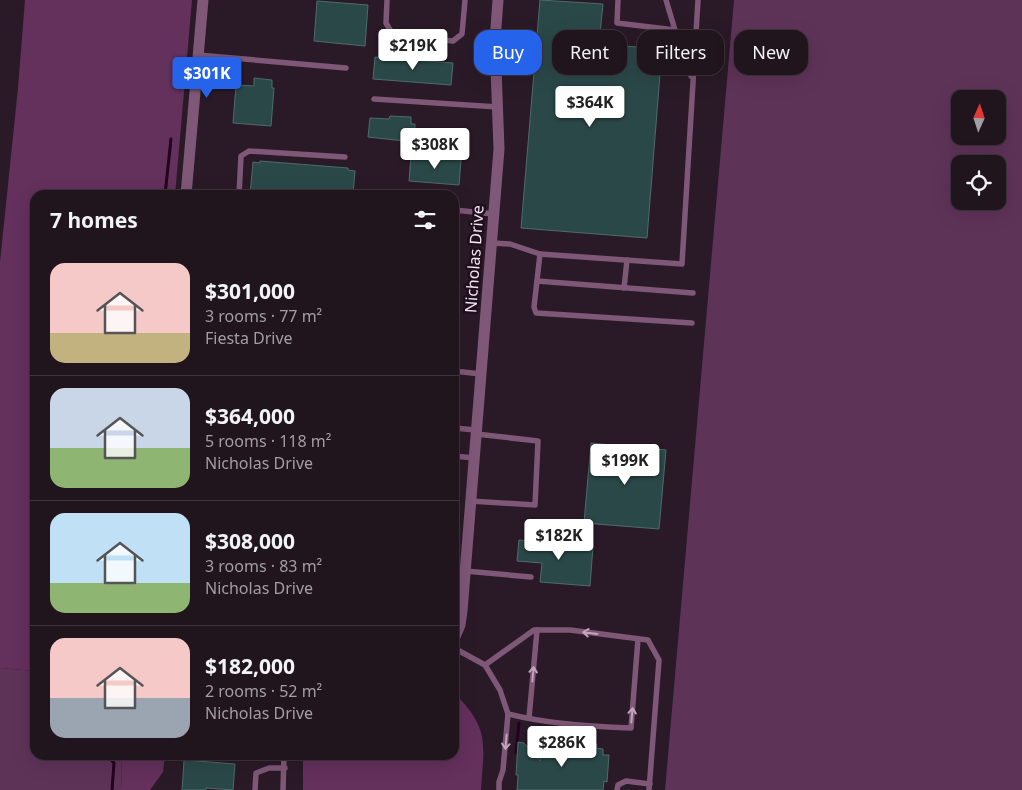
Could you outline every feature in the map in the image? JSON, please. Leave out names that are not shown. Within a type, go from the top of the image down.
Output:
[{"type":"street","points":[[186,190],[203,0]]},
{"type":"street","name":"Nicholas Drive","points":[[459,627],[462,611],[499,149],[495,41],[498,0]]},
{"type":"lane","points":[[387,0],[386,23],[393,36],[452,41],[462,34],[465,0]]},
{"type":"lane","points":[[618,0],[617,23],[676,30],[666,0]]},
{"type":"lane","points":[[491,243],[510,244],[540,254],[682,264],[698,0]]},
{"type":"lane","points":[[198,55],[346,68]]},
{"type":"lane","points":[[691,75],[692,79]]},
{"type":"lane","points":[[374,99],[498,107]]},
{"type":"lane","points":[[239,190],[241,156],[249,151],[345,158]]},
{"type":"lane","points":[[459,210],[494,214]]},
{"type":"lane","points":[[540,254],[534,307],[536,313],[692,324]]},
{"type":"lane","points":[[624,288],[627,260]]},
{"type":"lane","points":[[537,282],[693,293]]},
{"type":"lane","points":[[459,372],[481,374]]},
{"type":"lane","points":[[459,429],[538,441],[535,504],[470,501]]},
{"type":"lane","points":[[459,456],[474,458]]},
{"type":"lane","points":[[465,571],[531,576]]},
{"type":"lane","points":[[529,718],[537,630]]},
{"type":"lane","points":[[486,665],[537,630],[570,630],[648,640],[658,660],[650,787],[626,781],[618,785],[617,790]]},
{"type":"lane","points":[[508,714],[597,726],[631,728],[638,639]]},
{"type":"lane","points":[[459,651],[486,665],[500,690],[508,714],[504,770],[499,782],[499,790]]},
{"type":"lane","points":[[283,790],[284,760]]},
{"type":"lane","points":[[255,790],[256,773],[269,768],[285,768]]},
{"type":"shaded area","points":[[25,0],[192,0],[175,190],[30,190],[30,671],[0,668],[0,262]]},
{"type":"shaded area","points":[[734,0],[1022,0],[1022,790],[665,790]]},
{"type":"shaded area","points":[[0,668],[30,671],[30,760],[122,760],[121,790],[0,790]]},
{"type":"shaded area","points":[[459,698],[474,716],[479,727],[483,748],[481,790],[303,790],[303,760],[459,760]]},
{"type":"shaded area","points":[[122,760],[164,760],[163,772],[150,790],[121,790]]},
{"type":"building","points":[[540,0],[603,4],[600,30],[552,30],[552,75],[627,75],[627,46],[637,47],[637,75],[660,75],[647,238],[521,228],[534,75],[542,75],[542,30],[538,30]]},
{"type":"building","points":[[317,1],[368,5],[365,46],[314,41]]},
{"type":"building","points":[[375,57],[453,63],[451,85],[373,79]]},
{"type":"building","points":[[254,78],[272,80],[272,88],[274,88],[271,126],[233,123],[236,85],[254,86]]},
{"type":"building","points":[[390,116],[411,117],[411,124],[415,124],[414,142],[368,137],[370,118],[389,119]]},
{"type":"building","points":[[411,156],[461,160],[459,185],[409,181]]},
{"type":"building","points":[[260,161],[348,168],[348,170],[355,171],[353,190],[250,190],[253,162],[260,163]]},
{"type":"building","points":[[591,443],[666,450],[659,529],[584,523]]},
{"type":"building","points":[[519,540],[593,546],[590,586],[540,582],[542,563],[517,561]]},
{"type":"building","points":[[561,741],[597,744],[596,748],[603,749],[603,755],[609,755],[607,782],[604,781],[603,790],[517,790],[518,742],[524,743],[540,761],[541,744],[560,746]]},
{"type":"building","points":[[184,760],[235,764],[233,790],[206,788],[206,790],[182,790]]},
{"type":"waterway","points":[[166,190],[171,139]]},
{"type":"waterway","points":[[516,753],[519,723]]},
{"type":"waterway","points":[[111,760],[114,763],[112,790]]}]
